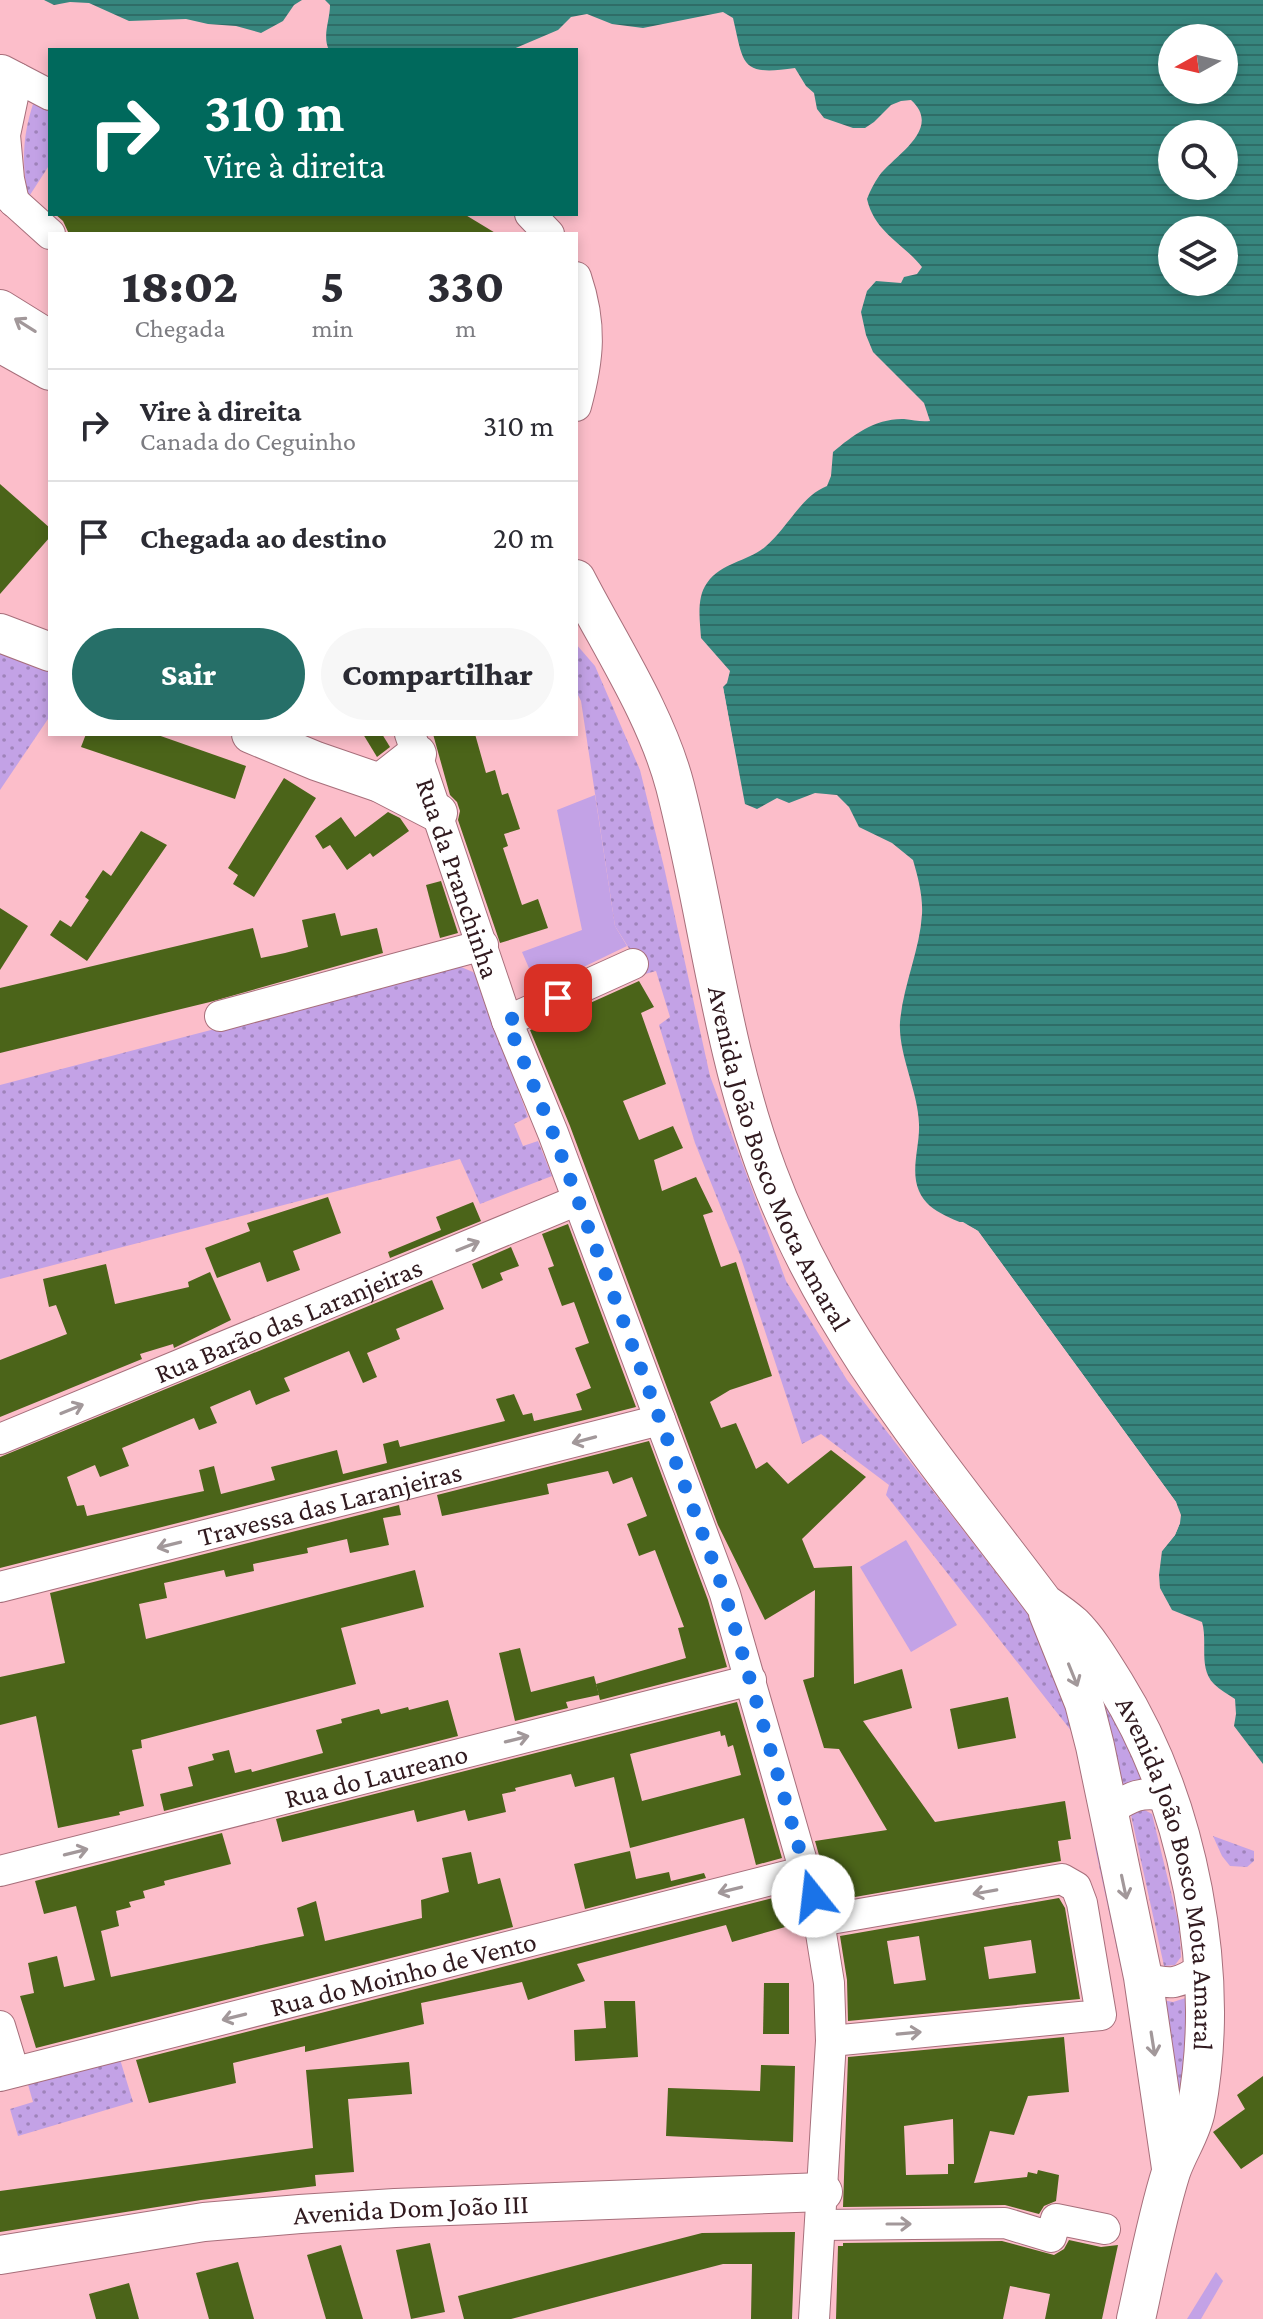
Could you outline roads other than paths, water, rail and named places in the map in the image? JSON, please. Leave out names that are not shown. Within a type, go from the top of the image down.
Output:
[{"type":"main road","points":[[0,309],[48,339]]},
{"type":"main road","points":[[0,343],[48,370]]},
{"type":"main road","name":"Avenida João Bosco Mota Amaral","points":[[578,583],[651,720],[674,784],[747,1112],[790,1229],[825,1299],[864,1360],[1044,1603],[1084,1703],[1143,1977],[1172,2170]]},
{"type":"main road","name":"Avenida João Bosco Mota Amaral","points":[[578,622],[619,663]]},
{"type":"main road","points":[[0,633],[48,651]]},
{"type":"main road","points":[[256,736],[380,783],[438,813]]},
{"type":"main road","points":[[380,783],[414,744]]},
{"type":"main road","name":"Avenida João Bosco Mota Amaral","points":[[1044,1603],[1074,1626],[1104,1665],[1129,1706],[1168,1796],[1191,1883],[1203,1968],[1205,2042],[1196,2114],[1172,2170],[1136,2319]]},
{"type":"main road","name":"Avenida Dom João III","points":[[0,2255],[204,2222],[395,2208],[822,2209]]},
{"type":"street","points":[[48,94],[5,72],[3,126],[9,179],[7,196],[48,232]]},
{"type":"street","points":[[532,216],[547,232]]},
{"type":"street","points":[[578,283],[585,304],[589,344],[578,396]]},
{"type":"street","name":"Rua da Pranchinha","points":[[414,744],[507,1021],[578,1200],[725,1594],[819,1921],[829,1983],[831,2041],[814,2319]]},
{"type":"street","points":[[220,1016],[483,945]]},
{"type":"street","points":[[507,1021],[633,964]]},
{"type":"street","name":"Rua Barão das Laranjeiras","points":[[0,1439],[578,1200]]},
{"type":"street","name":"Travessa das Laranjeiras","points":[[0,1587],[660,1420]]},
{"type":"street","name":"Rua do Laureano","points":[[0,1871],[751,1680]]},
{"type":"street","points":[[1108,1811],[1132,1796],[1146,1792],[1168,1796]]},
{"type":"street","name":"Rua do Moinho de Vento","points":[[7,2074],[806,1871]]},
{"type":"street","points":[[819,1921],[1062,1879],[1076,1887],[1082,1903],[1101,2015],[831,2041]]},
{"type":"street","points":[[1143,1977],[1166,1984],[1181,1981],[1203,1968]]},
{"type":"street","points":[[0,2026],[7,2074]]},
{"type":"street","points":[[822,2209],[1005,2223],[1051,2237],[1056,2219],[1105,2229]]},
{"type":"water","points":[[44,0],[302,0],[294,5],[283,21],[261,33],[186,19],[129,21],[89,3],[54,5]]},
{"type":"water","points":[[325,0],[1263,0],[1263,1764],[1234,1726],[1235,1699],[1209,1678],[1202,1622],[1172,1610],[1160,1588],[1162,1551],[1180,1523],[1176,1502],[978,1231],[937,1211],[919,1191],[915,1175],[918,1111],[900,1034],[904,995],[922,914],[921,893],[913,860],[892,843],[859,827],[849,807],[837,795],[815,793],[789,803],[777,798],[757,809],[745,804],[723,687],[730,671],[701,638],[700,603],[707,583],[727,566],[765,547],[809,497],[827,486],[833,452],[857,434],[884,421],[930,421],[924,403],[873,352],[861,312],[867,291],[876,281],[901,283],[904,277],[917,274],[922,267],[883,229],[867,199],[879,176],[919,131],[922,121],[919,111],[911,100],[901,101],[891,105],[865,128],[853,128],[824,118],[817,109],[814,93],[795,68],[764,70],[748,64],[743,57],[733,18],[723,12],[643,28],[612,24],[587,14],[571,17],[558,30],[516,48],[328,48],[330,5]]}]
